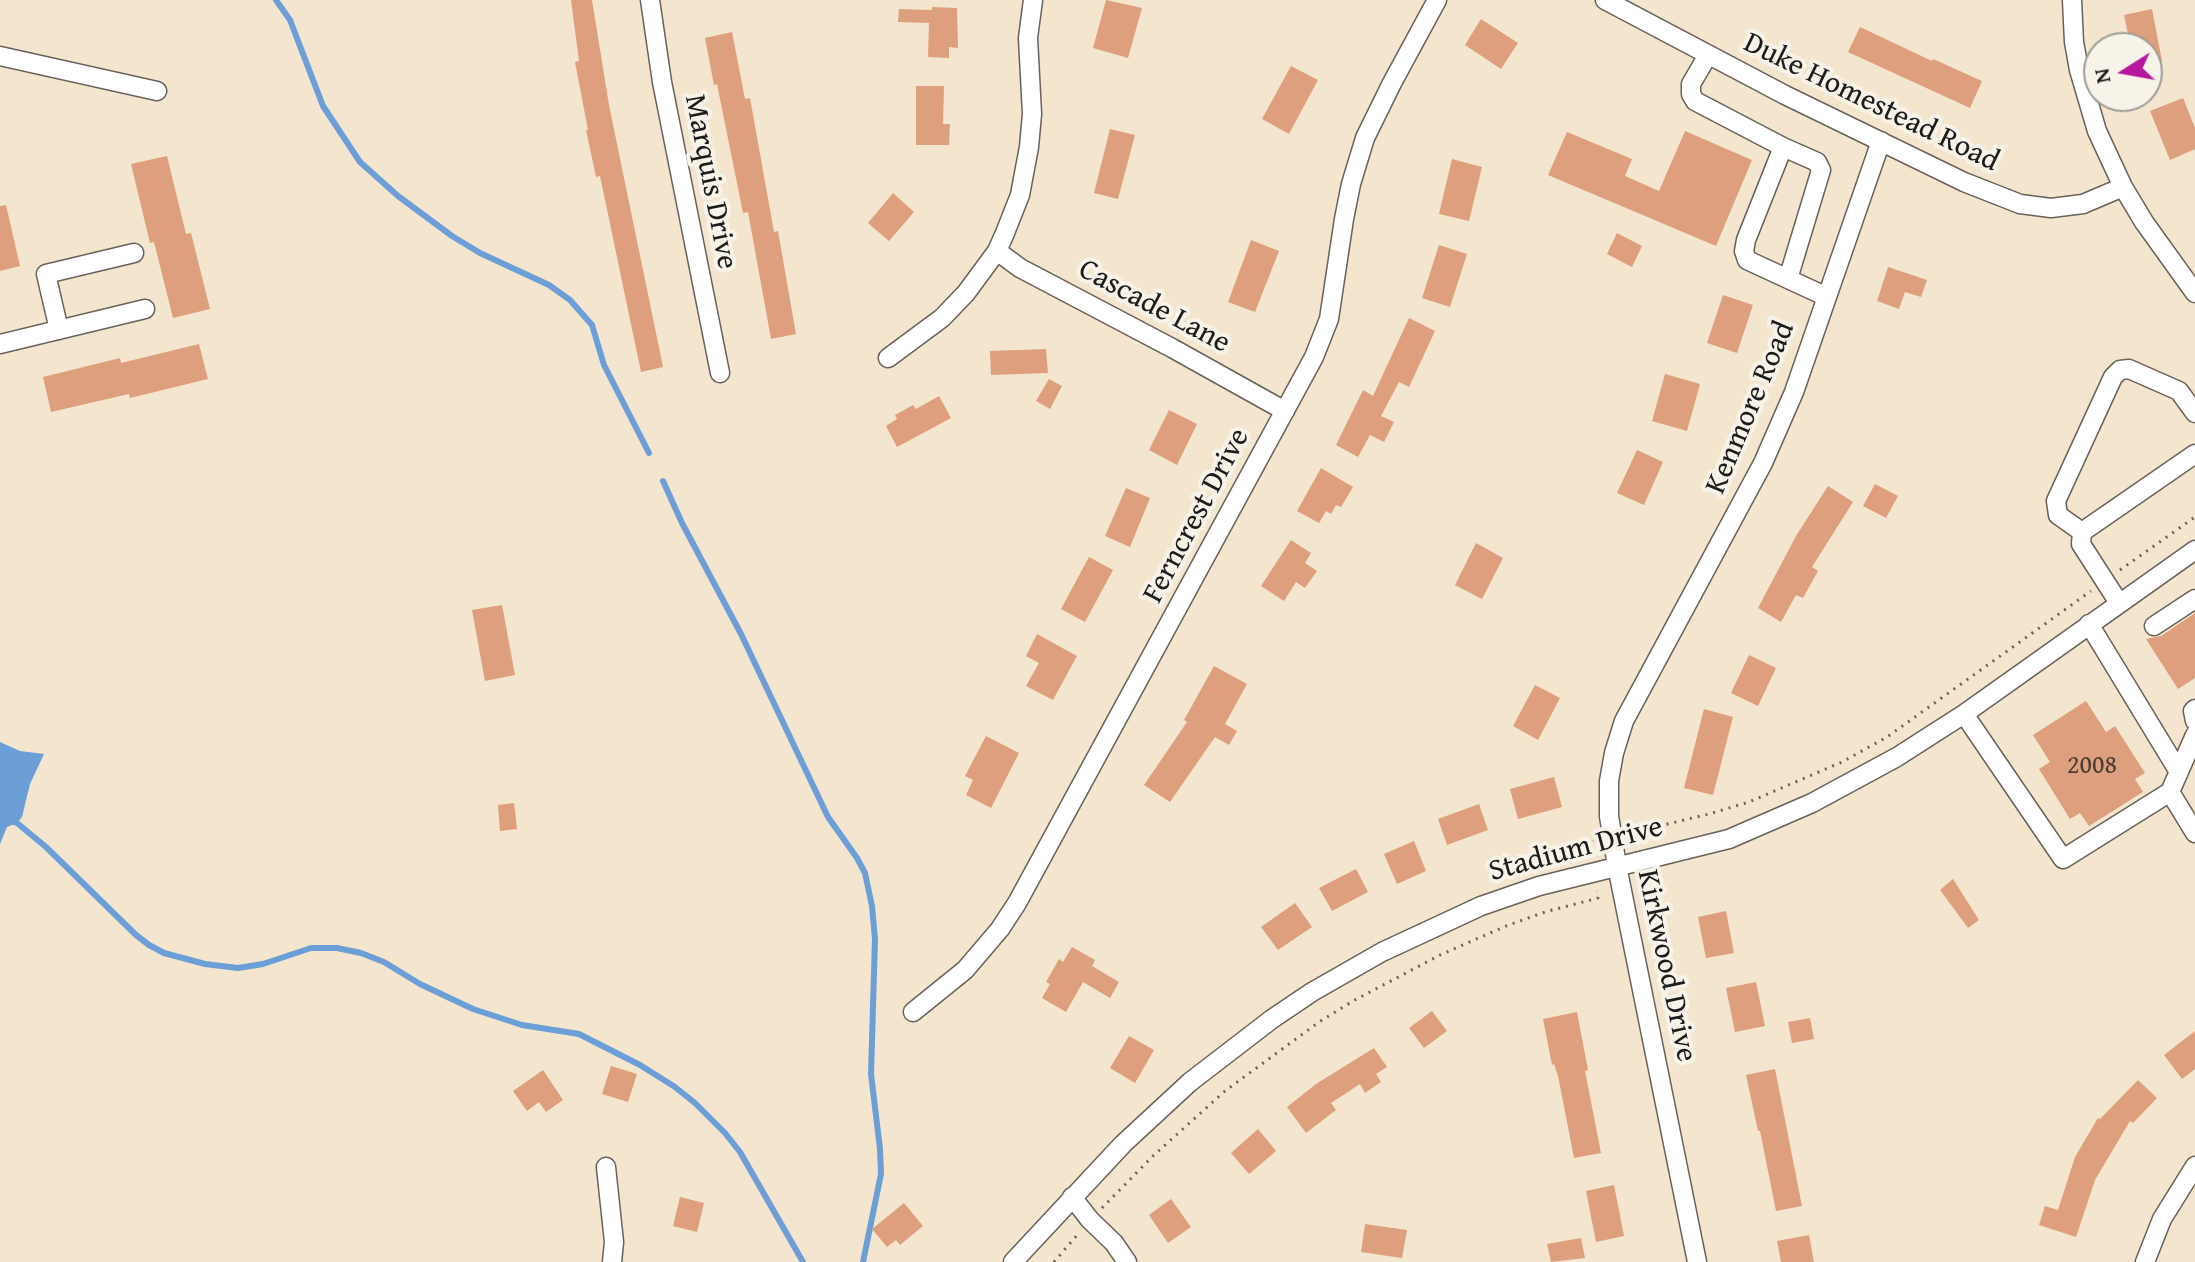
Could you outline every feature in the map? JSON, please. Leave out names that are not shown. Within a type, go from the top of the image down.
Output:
[{"type":"street","name":"Marquis Drive","points":[[650,0],[662,82],[720,373]]},
{"type":"street","points":[[888,358],[942,318],[966,293],[997,251],[1020,195],[1032,114],[1028,38],[1033,0]]},
{"type":"street","name":"Ferncrest Drive","points":[[913,1012],[965,970],[1000,929],[1017,903],[1314,357],[1329,319],[1344,219],[1365,138],[1437,0]]},
{"type":"street","name":"Duke Homestead Road","points":[[1605,0],[1708,55],[1964,182],[2020,204],[2036,208],[2083,204],[2123,187]]},
{"type":"street","points":[[2072,0],[2074,42],[2081,81],[2097,131],[2123,187],[2144,222],[2195,293]]},
{"type":"street","points":[[1708,55],[1691,84],[1695,101],[1817,162],[1821,170],[1788,279]]},
{"type":"street","points":[[0,56],[157,91]]},
{"type":"street","name":"Kenmore Road","points":[[1643,685],[1763,463],[1794,392],[1881,141]]},
{"type":"street","points":[[1783,147],[1744,251],[1747,260],[1827,297]]},
{"type":"street","name":"Cascade Lane","points":[[997,251],[1020,268],[1285,411]]},
{"type":"street","points":[[59,330],[46,274],[134,253]]},
{"type":"street","points":[[0,344],[145,309]]},
{"type":"street","points":[[2082,532],[2058,515],[2056,501],[2113,377],[2120,370],[2129,369],[2179,391],[2195,413]]},
{"type":"street","points":[[2082,532],[2195,454]]},
{"type":"street","points":[[2082,532],[2081,544],[2119,603]]},
{"type":"street","name":"Stadium Drive","points":[[1013,1262],[1123,1144],[1190,1082],[1312,992],[1382,952],[1481,906],[1539,886],[1729,839],[1812,803],[1897,757],[1964,714],[2195,550]]},
{"type":"street","points":[[2154,626],[2195,599]]},
{"type":"street","points":[[2089,624],[2179,772]]},
{"type":"street","name":"Kirkwood Drive","points":[[1643,685],[1624,721],[1614,753],[1609,781],[1609,816],[1697,1262]]},
{"type":"street","points":[[2195,709],[2195,721]]},
{"type":"street","points":[[1964,714],[2063,859],[2170,792],[2195,735]]},
{"type":"street","points":[[2170,792],[2195,833]]},
{"type":"street","points":[[2145,1262],[2162,1219],[2195,1166]]},
{"type":"street","points":[[606,1167],[614,1242],[612,1262]]},
{"type":"street","points":[[1072,1197],[1127,1262]]},
{"type":"path","points":[[1054,1262],[1090,1220]]},
{"type":"water","points":[[0,742],[20,751],[44,754],[30,784],[22,817],[7,827],[0,844]]},
{"type":"building","points":[[571,0],[592,0],[609,105],[663,367],[641,372],[600,176],[596,177],[586,130],[575,62],[579,61]]},
{"type":"building","points":[[1106,0],[1142,8],[1128,58],[1093,48]]},
{"type":"building","points":[[932,7],[957,8],[958,48],[949,47],[949,58],[928,57],[929,23],[898,22],[899,9],[932,10]]},
{"type":"building","points":[[2152,9],[2156,32],[2128,32],[2124,15]]},
{"type":"building","points":[[1481,19],[1518,43],[1501,69],[1465,45]]},
{"type":"building","points":[[1860,27],[1982,81],[1970,108],[1848,52]]},
{"type":"building","points":[[732,32],[745,99],[750,98],[796,334],[771,339],[748,212],[743,213],[705,38]]},
{"type":"building","points":[[1291,66],[1318,80],[1289,134],[1262,119]]},
{"type":"building","points":[[916,86],[944,86],[943,124],[950,124],[949,145],[916,145]]},
{"type":"building","points":[[2183,98],[2195,128],[2195,149],[2170,160],[2150,112],[2163,112],[2163,106]]},
{"type":"building","points":[[1110,129],[1135,135],[1118,199],[1094,193]]},
{"type":"building","points":[[1685,131],[1752,160],[1716,246],[1548,175],[1567,132],[1632,159],[1625,176],[1659,191]]},
{"type":"building","points":[[167,156],[186,234],[191,233],[210,309],[173,318],[154,242],[150,243],[131,164]]},
{"type":"building","points":[[1452,159],[1482,167],[1469,221],[1439,214]]},
{"type":"building","points":[[893,193],[914,212],[889,241],[868,223]]},
{"type":"building","points":[[6,205],[20,266],[0,271],[0,206]]},
{"type":"building","points":[[1617,233],[1642,246],[1632,267],[1607,254]]},
{"type":"building","points":[[1251,240],[1279,251],[1255,312],[1228,302]]},
{"type":"building","points":[[1439,245],[1467,254],[1450,307],[1422,298]]},
{"type":"building","points":[[1888,267],[1927,280],[1921,297],[1905,292],[1899,309],[1877,301]]},
{"type":"building","points":[[1723,295],[1753,305],[1737,353],[1707,343]]},
{"type":"building","points":[[1409,318],[1435,331],[1409,387],[1399,382],[1381,416],[1394,422],[1384,442],[1370,435],[1358,457],[1336,445],[1363,390],[1373,396]]},
{"type":"building","points":[[199,344],[208,379],[130,398],[129,394],[51,412],[43,377],[120,358],[121,363]]},
{"type":"building","points":[[1046,349],[1048,373],[991,375],[990,351]]},
{"type":"building","points":[[1665,374],[1700,384],[1687,431],[1652,421]]},
{"type":"building","points":[[1049,379],[1062,386],[1050,409],[1036,401]]},
{"type":"building","points":[[939,396],[951,418],[897,447],[886,426],[897,419],[895,415],[913,405],[916,409]]},
{"type":"building","points":[[1169,410],[1197,424],[1177,465],[1149,450]]},
{"type":"building","points":[[1637,450],[1663,462],[1644,505],[1617,493]]},
{"type":"building","points":[[1321,468],[1353,487],[1341,507],[1336,505],[1331,514],[1326,511],[1319,523],[1297,511]]},
{"type":"building","points":[[1875,484],[1898,496],[1886,518],[1863,506]]},
{"type":"building","points":[[1828,486],[1853,502],[1812,567],[1818,571],[1803,598],[1796,595],[1781,622],[1758,608],[1796,536]]},
{"type":"building","points":[[1126,488],[1150,498],[1130,547],[1105,536]]},
{"type":"building","points":[[1291,540],[1311,553],[1305,563],[1317,571],[1305,588],[1296,582],[1284,601],[1261,586]]},
{"type":"building","points":[[1476,543],[1503,558],[1482,599],[1455,585]]},
{"type":"building","points":[[1089,557],[1113,570],[1085,622],[1061,609]]},
{"type":"building","points":[[502,605],[515,675],[485,681],[472,610]]},
{"type":"building","points":[[2195,613],[2195,678],[2178,689],[2146,639],[2161,636]]},
{"type":"building","points":[[1037,634],[1077,656],[1053,700],[1026,686],[1039,663],[1026,656]]},
{"type":"building","points":[[1749,655],[1776,668],[1758,706],[1731,693]]},
{"type":"building","points":[[1214,666],[1247,684],[1225,724],[1237,731],[1229,745],[1215,737],[1170,802],[1144,785],[1187,722],[1184,720]]},
{"type":"building","points":[[1535,685],[1560,698],[1538,740],[1513,726]]},
{"type":"building","points":[[2086,701],[2106,732],[2115,726],[2145,773],[2135,779],[2143,792],[2089,826],[2080,813],[2070,819],[2039,769],[2050,762],[2033,735]]},
{"type":"building","points":[[1704,709],[1733,717],[1713,795],[1684,788]]},
{"type":"building","points":[[986,736],[1019,753],[991,808],[966,795],[973,780],[965,776]]},
{"type":"building","points":[[1554,777],[1562,807],[1518,819],[1510,789]]},
{"type":"building","points":[[514,803],[517,829],[500,831],[498,805]]},
{"type":"building","points":[[1479,804],[1488,830],[1447,845],[1438,819]]},
{"type":"building","points":[[1414,841],[1426,871],[1397,884],[1384,854]]},
{"type":"building","points":[[1356,869],[1368,892],[1332,911],[1319,888]]},
{"type":"building","points":[[1953,879],[1979,920],[1968,928],[1940,890]]},
{"type":"building","points":[[1295,903],[1312,927],[1278,950],[1261,927]]},
{"type":"building","points":[[1726,911],[1734,953],[1706,958],[1698,917]]},
{"type":"building","points":[[1072,947],[1095,960],[1092,966],[1119,982],[1110,998],[1083,982],[1066,1012],[1042,998],[1050,984],[1046,982],[1059,959],[1063,962]]},
{"type":"building","points":[[1756,982],[1765,1026],[1735,1032],[1726,988]]},
{"type":"building","points":[[1432,1011],[1447,1031],[1424,1048],[1409,1028]]},
{"type":"building","points":[[1577,1012],[1601,1153],[1574,1158],[1543,1019]]},
{"type":"building","points":[[1810,1018],[1814,1039],[1792,1043],[1788,1022]]},
{"type":"building","points":[[2195,1031],[2195,1069],[2182,1079],[2164,1055]]},
{"type":"building","points":[[1129,1036],[1154,1050],[1135,1083],[1110,1068]]},
{"type":"building","points":[[1374,1048],[1387,1067],[1376,1074],[1381,1082],[1365,1093],[1360,1084],[1331,1103],[1336,1110],[1306,1133],[1287,1107],[1316,1084]]},
{"type":"building","points":[[611,1066],[637,1074],[628,1102],[602,1094]]},
{"type":"building","points":[[1775,1069],[1802,1206],[1776,1211],[1746,1075]]},
{"type":"building","points":[[543,1070],[563,1100],[546,1112],[539,1102],[527,1111],[513,1091]]},
{"type":"building","points":[[2138,1080],[2157,1098],[2133,1123],[2130,1121],[2095,1180],[2076,1237],[2039,1225],[2045,1206],[2058,1210],[2075,1157],[2098,1118]]},
{"type":"building","points":[[1258,1129],[1276,1151],[1249,1174],[1231,1153]]},
{"type":"building","points":[[1614,1185],[1624,1236],[1596,1242],[1586,1191]]},
{"type":"building","points":[[680,1197],[704,1203],[697,1232],[673,1226]]},
{"type":"building","points":[[1171,1199],[1191,1227],[1168,1243],[1149,1215]]},
{"type":"building","points":[[904,1203],[923,1226],[900,1245],[896,1240],[887,1247],[872,1229]]},
{"type":"building","points":[[1365,1224],[1407,1230],[1402,1258],[1361,1252]]},
{"type":"building","points":[[1809,1235],[1814,1262],[1781,1262],[1777,1241]]},
{"type":"building","points":[[1581,1238],[1585,1258],[1551,1262],[1547,1244]]},
{"type":"waterway","points":[[276,0],[290,20],[323,106],[360,162],[398,196],[452,236],[480,253],[549,285],[570,300],[592,325],[604,365],[649,453]]},
{"type":"waterway","points":[[663,481],[741,634],[828,817],[865,873],[875,939],[871,1074],[881,1174],[863,1262]]},
{"type":"waterway","points":[[0,817],[17,823],[46,847],[136,935],[164,953],[205,964],[238,968],[263,964],[311,948],[337,948],[361,953],[473,1009],[522,1025],[579,1034],[640,1065],[675,1087],[725,1133],[740,1152],[803,1262]]}]
